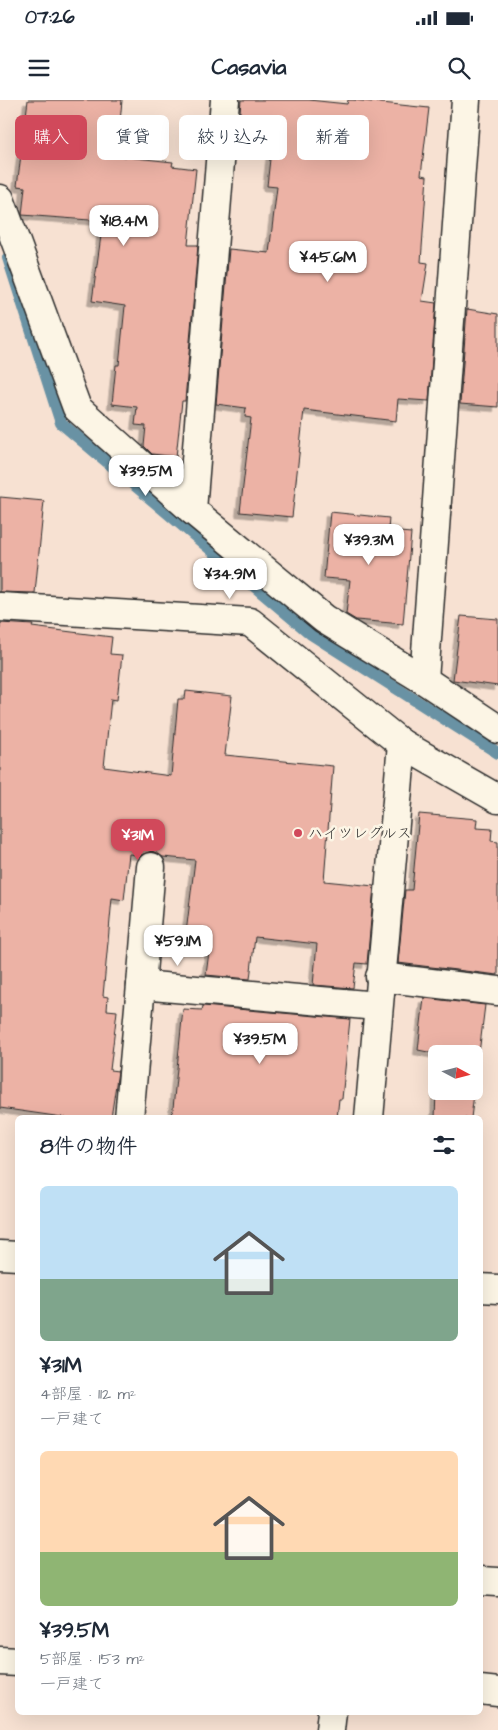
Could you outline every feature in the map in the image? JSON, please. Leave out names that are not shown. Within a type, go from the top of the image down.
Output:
[{"type":"street","points":[[192,510],[225,100]]},
{"type":"street","points":[[424,680],[466,100]]},
{"type":"street","points":[[0,199],[77,408],[192,510],[324,619],[424,680],[498,729]]},
{"type":"street","points":[[0,607],[250,622],[402,744],[498,799]]},
{"type":"street","points":[[369,1115],[402,744]]},
{"type":"street","points":[[129,1115],[151,867]]},
{"type":"street","points":[[380,977],[498,991]]},
{"type":"street","points":[[141,985],[378,1006]]},
{"type":"street","points":[[0,1255],[15,1256]]},
{"type":"street","points":[[483,1288],[498,1289]]},
{"type":"street","points":[[483,1581],[498,1582]]},
{"type":"street","points":[[0,1661],[15,1662]]},
{"type":"street","points":[[483,1690],[498,1692]]},
{"type":"street","points":[[330,1730],[332,1715]]},
{"type":"building","points":[[28,100],[122,100],[121,115],[97,115],[97,160],[154,160],[173,162],[172,166],[196,169],[188,245],[198,245],[185,401],[182,401],[176,457],[152,454],[144,446],[146,426],[135,425],[137,407],[112,404],[116,365],[119,365],[125,306],[92,301],[103,221],[22,215],[25,187],[17,186],[20,160],[87,160],[87,115],[26,115]]},
{"type":"building","points":[[241,100],[309,100],[347,104],[348,100],[353,100],[429,108],[421,175],[427,176],[421,262],[428,263],[422,301],[436,303],[429,401],[398,399],[396,421],[304,410],[292,517],[240,512],[251,418],[245,417],[246,408],[216,404],[229,249],[269,253],[277,187],[267,186],[270,160],[287,160],[287,115],[240,115]]},
{"type":"building","points":[[467,309],[498,314],[498,407],[460,404]]},
{"type":"building","points":[[0,497],[44,501],[35,593],[0,592]]},
{"type":"building","points":[[330,512],[389,518],[388,531],[411,533],[403,624],[356,620],[346,614],[350,580],[324,578]]},
{"type":"building","points":[[461,616],[498,619],[498,686],[453,680]]},
{"type":"building","points":[[0,623],[33,625],[32,627],[112,637],[110,654],[122,655],[117,700],[111,699],[104,767],[171,776],[178,699],[185,699],[186,691],[232,696],[225,755],[333,766],[324,881],[374,886],[367,964],[356,963],[353,988],[313,985],[317,944],[255,937],[250,979],[206,975],[210,944],[185,941],[195,860],[163,857],[152,851],[141,855],[129,854],[124,900],[112,898],[103,996],[108,997],[107,1010],[117,1011],[110,1070],[118,1071],[111,1115],[48,1115],[0,1108]]},
{"type":"building","points":[[419,814],[477,819],[476,828],[492,829],[491,841],[498,842],[498,975],[398,963],[405,890],[412,890]]},
{"type":"building","points":[[424,998],[485,1005],[480,1045],[428,1045],[428,1052],[418,1050]]},
{"type":"building","points":[[203,1006],[350,1019],[342,1099],[339,1099],[337,1115],[172,1115],[183,1009],[202,1010]]},
{"type":"building","points":[[436,1100],[473,1100],[471,1115],[435,1115]]},
{"type":"waterway","points":[[8,258],[61,423],[311,634],[498,753]]},
{"type":"place","name":"ハイツレグルス","points":[[298,833]]}]
